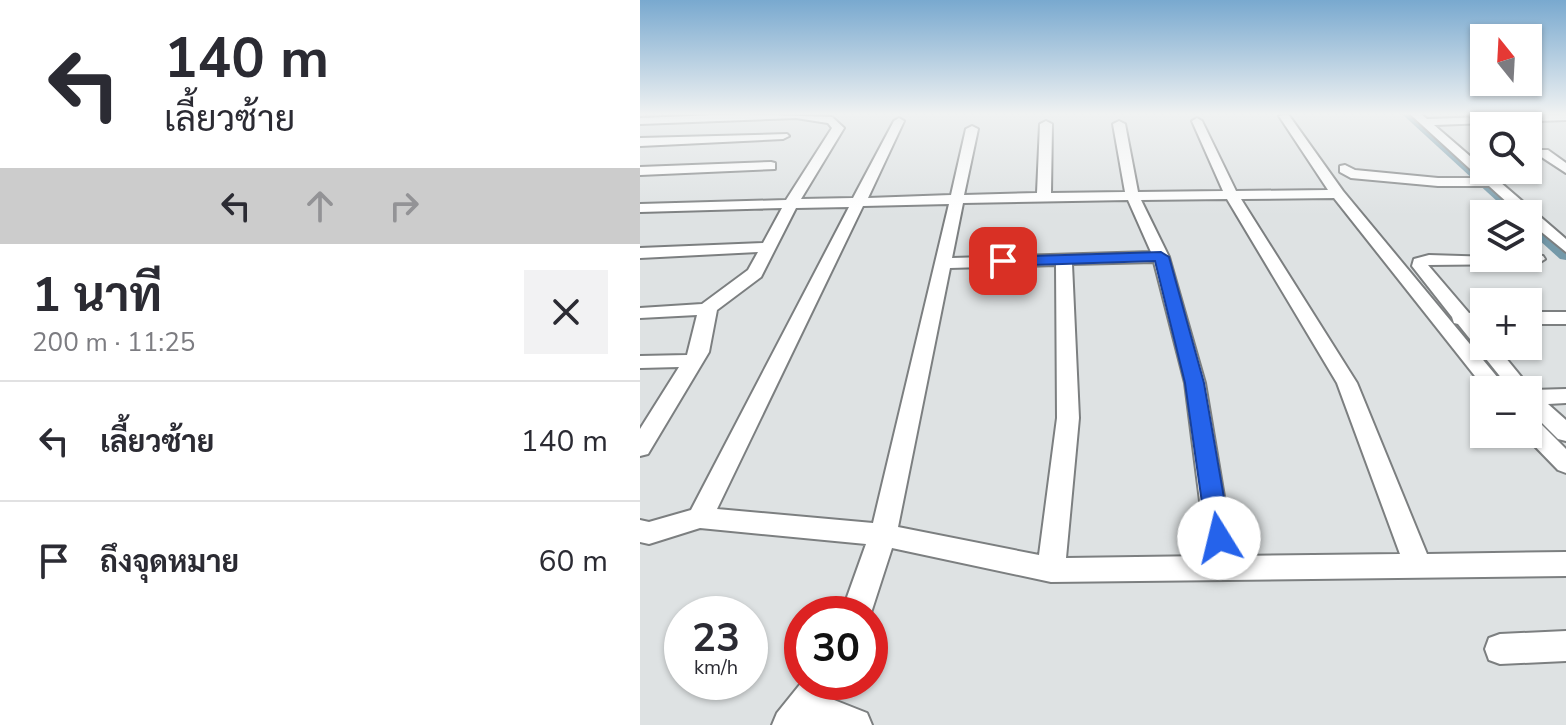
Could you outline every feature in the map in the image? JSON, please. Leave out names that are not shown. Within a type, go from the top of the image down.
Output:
[{"type":"street","points":[[640,313],[687,312],[708,308],[755,273],[792,202],[826,148]]},
{"type":"street","points":[[700,518],[886,148]]},
{"type":"street","points":[[862,596],[883,535],[967,148]]},
{"type":"street","points":[[1044,197],[1045,148]]},
{"type":"street","points":[[1123,148],[1132,195],[1161,257],[1195,383],[1223,570]]},
{"type":"street","points":[[1210,148],[1232,196],[1347,383],[1418,565]]},
{"type":"street","points":[[1306,148],[1338,194],[1486,376]]},
{"type":"street","points":[[1452,148],[1470,165]]},
{"type":"street","points":[[1544,153],[1564,167]]},
{"type":"street","points":[[640,171],[771,166]]},
{"type":"street","points":[[1345,169],[1359,175],[1470,182]]},
{"type":"street","points":[[1490,184],[1563,242]]},
{"type":"street","points":[[640,208],[1132,195],[1338,194]]},
{"type":"street","points":[[640,253],[769,247]]},
{"type":"street","points":[[942,263],[1161,257]]},
{"type":"street","points":[[1051,570],[1068,418],[1064,260]]},
{"type":"street","points":[[1470,261],[1420,262],[1420,266],[1460,319],[1510,376]]},
{"type":"street","points":[[640,448],[699,352],[708,308]]},
{"type":"street","points":[[1542,318],[1566,318]]},
{"type":"street","points":[[1460,319],[1470,319]]},
{"type":"street","points":[[640,362],[691,361]]},
{"type":"street","points":[[1542,397],[1566,396]]},
{"type":"street","points":[[1542,410],[1566,433]]},
{"type":"street","points":[[1542,439],[1566,464]]},
{"type":"street","points":[[640,531],[649,533],[700,518],[883,535],[1051,570],[1566,564]]},
{"type":"street","points":[[1500,649],[1566,646]]},
{"type":"street","points":[[805,704],[855,725]]},
{"type":"waterway","points":[[1446,148],[1504,200]]},
{"type":"waterway","points":[[1542,234],[1566,255]]},
{"type":"route","points":[[1003,261],[1161,257],[1195,383],[1219,538]]}]
